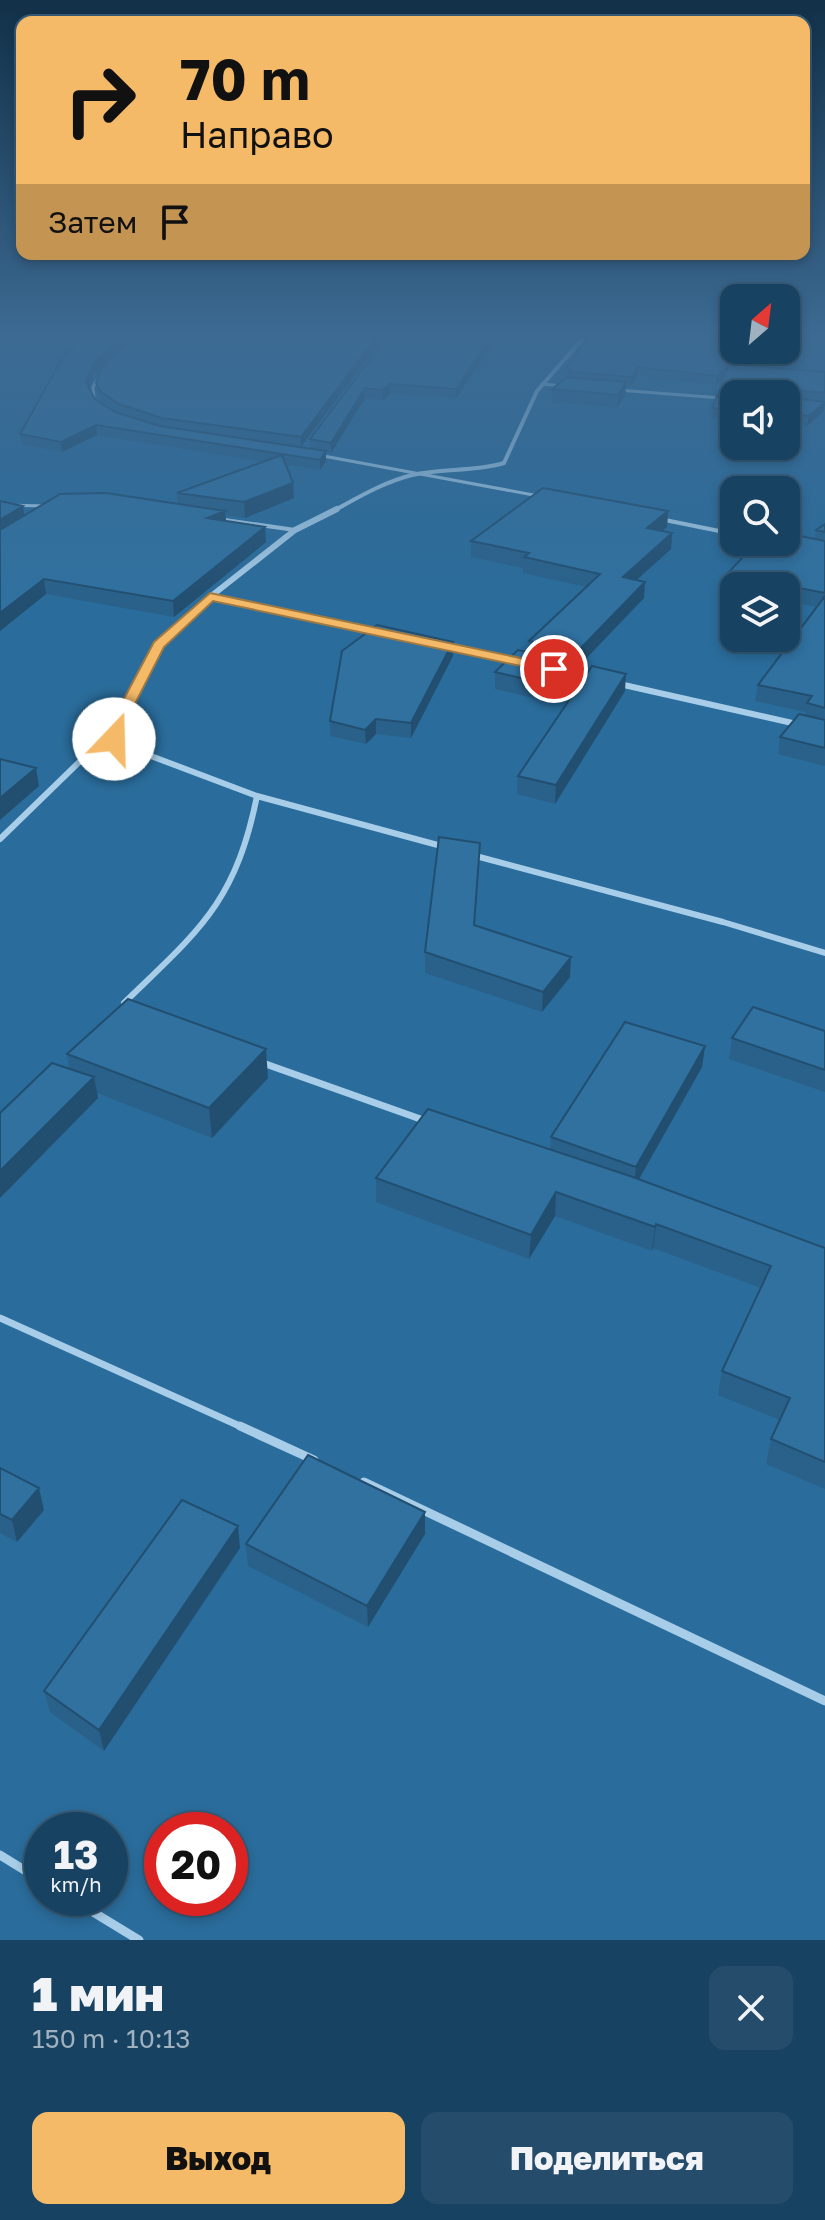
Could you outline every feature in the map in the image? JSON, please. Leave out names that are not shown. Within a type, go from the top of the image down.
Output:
[{"type":"street","points":[[210,597],[295,530],[391,481],[416,474],[479,470],[504,463],[522,427]]},
{"type":"street","points":[[210,597],[382,633]]},
{"type":"street","points":[[429,643],[523,663]]},
{"type":"street","points":[[554,669],[810,727]]},
{"type":"lane","points":[[317,455],[542,497]]},
{"type":"lane","points":[[0,505],[56,506],[45,514]]},
{"type":"lane","points":[[647,516],[720,531]]},
{"type":"lane","points":[[215,519],[295,530]]},
{"type":"lane","points":[[210,597],[159,645],[116,727],[114,739],[127,747],[257,796],[454,850]]},
{"type":"lane","points":[[0,839],[116,727]]},
{"type":"lane","points":[[117,1010],[210,916],[237,869],[249,837],[257,796]]},
{"type":"lane","points":[[469,854],[723,922],[825,953]]},
{"type":"lane","points":[[252,1059],[432,1123]]},
{"type":"lane","points":[[0,1318],[329,1467]]},
{"type":"lane","points":[[358,1480],[825,1701]]},
{"type":"lane","points":[[0,1855],[24,1870]]},
{"type":"lane","points":[[100,1916],[139,1940]]},
{"type":"shaded area","points":[[0,427],[720,427],[720,460],[800,460],[800,427],[825,427],[825,1940],[0,1940]]},
{"type":"building","points":[[24,427],[93,427],[61,442],[20,434]]},
{"type":"building","points":[[106,427],[164,427],[326,451],[320,460]]},
{"type":"building","points":[[224,427],[309,427],[301,437]]},
{"type":"building","points":[[319,427],[341,427],[331,443],[310,439]]},
{"type":"building","points":[[282,455],[293,483],[244,502],[177,493]]},
{"type":"building","points":[[543,488],[668,511],[647,528],[672,533],[623,577],[645,582],[578,651],[529,641],[600,574],[524,557],[529,553],[471,541]]},
{"type":"building","points":[[106,493],[225,511],[207,518],[265,527],[173,601],[44,579],[0,613],[0,530],[60,494]]},
{"type":"building","points":[[0,501],[23,506],[0,520]]},
{"type":"building","points":[[800,536],[825,541],[825,593],[800,588],[800,572],[729,572],[744,556],[800,556]]},
{"type":"building","points":[[825,596],[825,708],[807,703],[812,696],[758,685],[783,652],[800,652],[800,629]]},
{"type":"building","points":[[377,625],[453,642],[411,723],[376,719],[365,730],[330,721],[342,651]]},
{"type":"building","points":[[518,650],[569,661],[547,684],[495,672]]},
{"type":"building","points":[[592,666],[626,674],[556,785],[518,776]]},
{"type":"building","points":[[799,714],[825,720],[825,748],[780,737]]},
{"type":"building","points":[[0,759],[36,768],[0,798]]},
{"type":"building","points":[[439,837],[480,843],[474,925],[571,957],[543,992],[425,952]]},
{"type":"building","points":[[128,999],[266,1049],[209,1108],[67,1054]]},
{"type":"building","points":[[753,1007],[825,1031],[825,1070],[732,1038]]},
{"type":"building","points":[[625,1022],[705,1046],[636,1167],[551,1137]]},
{"type":"building","points":[[52,1063],[94,1077],[0,1171],[0,1113]]},
{"type":"building","points":[[428,1109],[630,1176],[825,1248],[825,1462],[771,1439],[790,1398],[722,1371],[771,1266],[556,1192],[531,1235],[376,1178]]},
{"type":"building","points":[[308,1455],[425,1512],[367,1606],[246,1544]]},
{"type":"building","points":[[0,1468],[39,1488],[12,1520],[0,1514]]},
{"type":"building","points":[[182,1500],[238,1526],[99,1730],[44,1691]]},
{"type":"route","points":[[114,739],[116,727],[159,645],[210,597],[554,669]]}]
